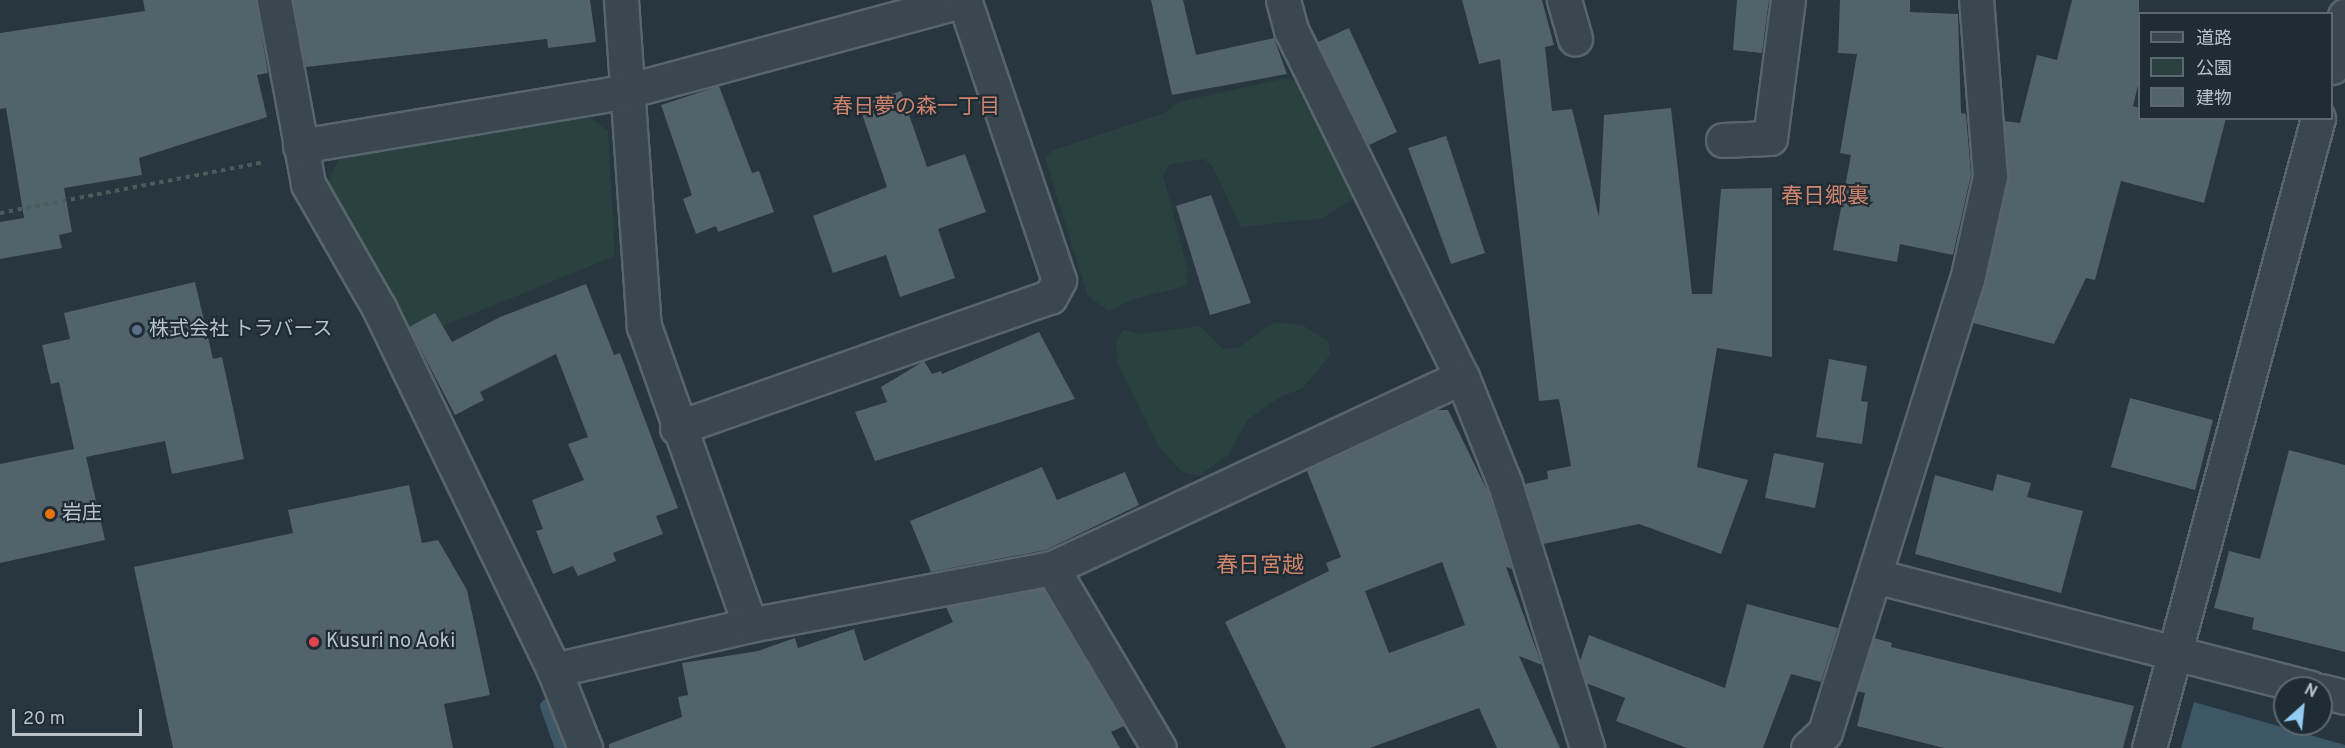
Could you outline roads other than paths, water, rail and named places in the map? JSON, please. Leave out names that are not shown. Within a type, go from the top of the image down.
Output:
[{"type":"street","points":[[274,0],[308,184],[379,308],[554,670],[585,748]]},
{"type":"street","points":[[621,0],[644,327],[677,428],[750,625]]},
{"type":"street","points":[[1283,0],[1290,30],[1462,377],[1505,484],[1587,748]]},
{"type":"street","points":[[1564,0],[1575,38]]},
{"type":"street","points":[[1723,140],[1770,138],[1788,0]]},
{"type":"street","points":[[1808,748],[1825,732],[1967,280],[1990,176],[1976,0]]},
{"type":"street","points":[[300,146],[627,91],[965,1],[1059,280],[1050,297],[677,428]]},
{"type":"street","points":[[2333,60],[2345,16]]},
{"type":"street","points":[[2149,748],[2317,120]]},
{"type":"street","points":[[554,670],[750,625],[1052,568],[1462,377]]},
{"type":"street","points":[[1052,568],[1159,748]]},
{"type":"street","points":[[1875,576],[2273,678]]},
{"type":"water","points":[[2194,702],[2273,724],[2273,736],[2313,736],[2345,745],[2345,748],[2181,748]]},
{"type":"waterway","points":[[547,706],[562,748]]},
{"type":"place","name":"株式会社 トラバース","points":[[137,330]]},
{"type":"place","name":"岩庄","points":[[50,514]]},
{"type":"place","name":"Kusuri no Aoki","points":[[314,642]]},
{"type":"district","name":"春日夢の森一丁目","points":[[916,108]]},
{"type":"district","name":"春日郷裏","points":[[1825,198]]},
{"type":"district","name":"春日宮越","points":[[1260,567]]}]
